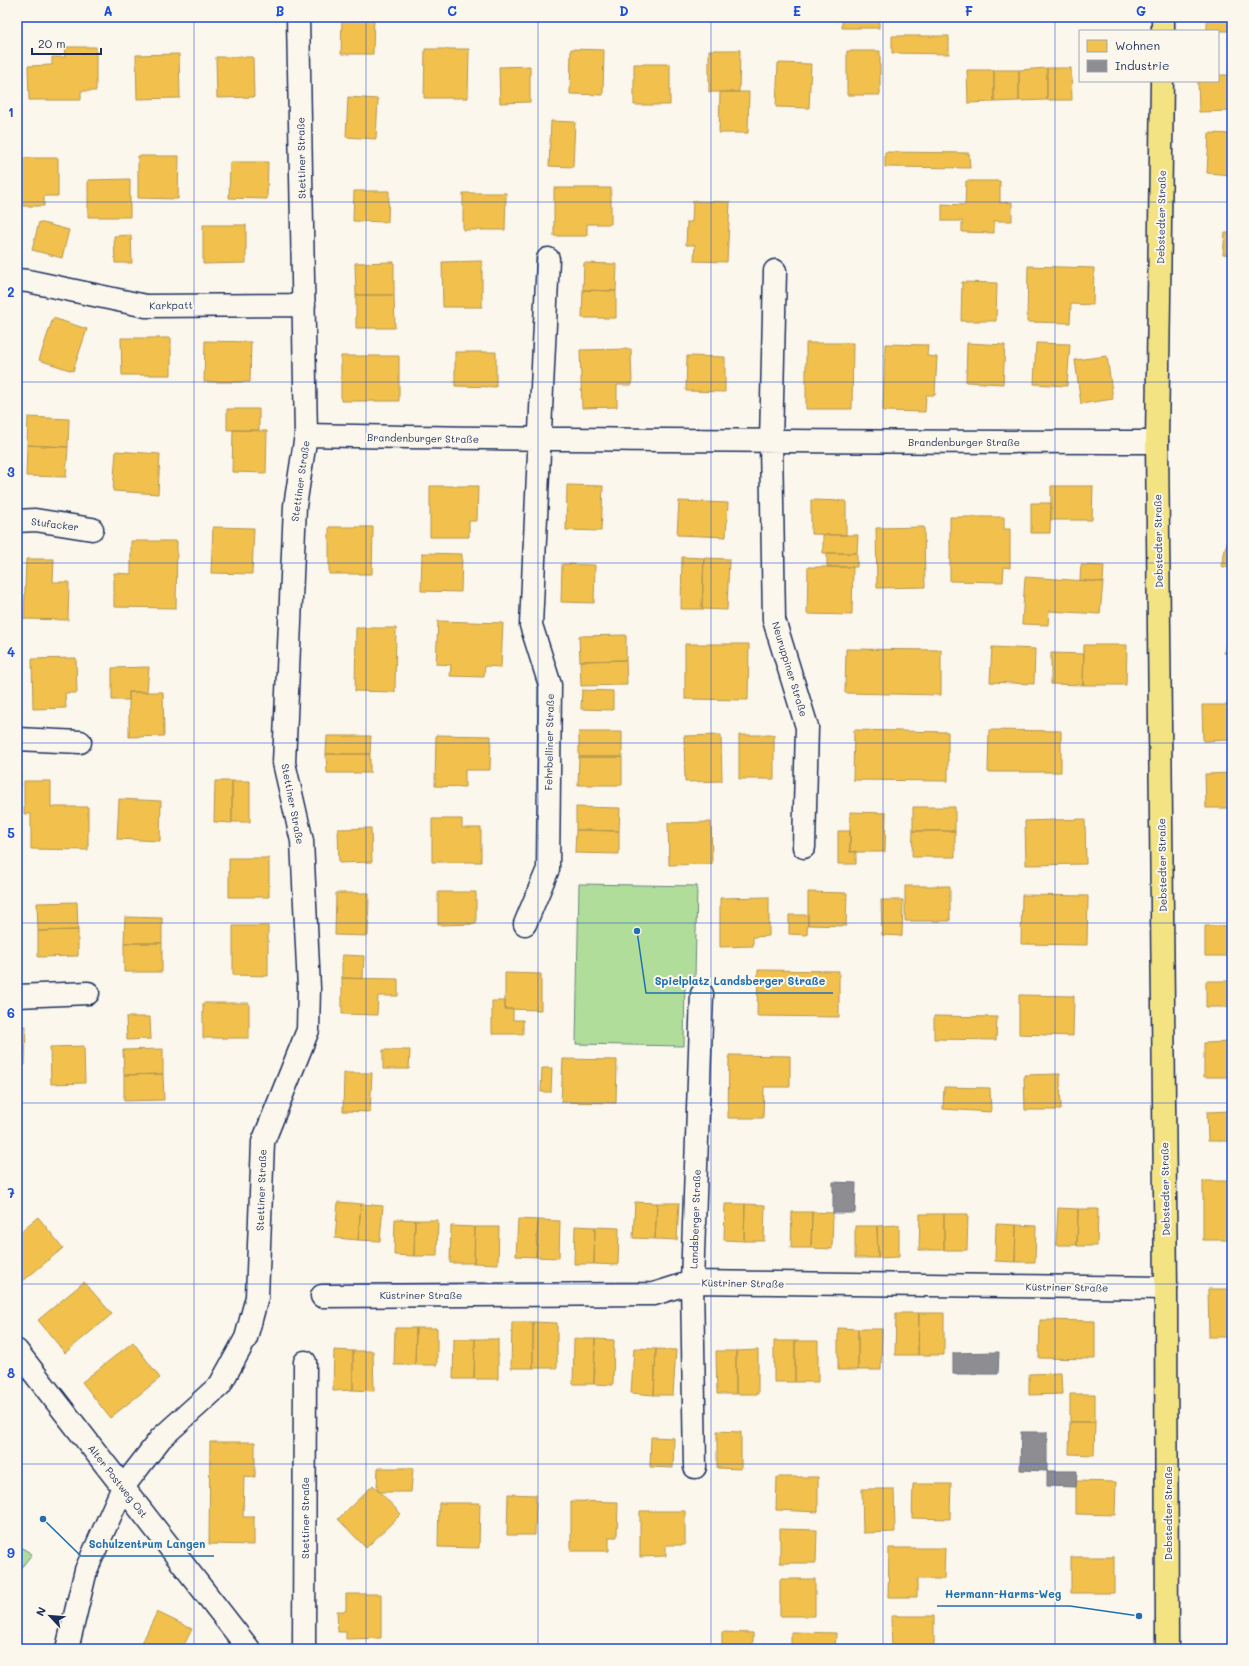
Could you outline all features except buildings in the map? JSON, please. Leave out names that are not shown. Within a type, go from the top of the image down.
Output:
[{"type":"main road","points":[[1163,17],[1163,30]]},
{"type":"main road","name":"Debstedter Straße","points":[[1162,82],[1157,442],[1166,1288],[1167,1649]]},
{"type":"street","name":"Stettiner Straße","points":[[67,1649],[86,1570],[123,1487],[162,1438],[220,1385],[246,1338],[257,1297],[263,1142],[308,1030],[309,988],[302,841],[284,763],[295,506],[306,435],[298,17]]},
{"type":"street","points":[[539,440],[548,259]]},
{"type":"street","points":[[771,442],[774,271]]},
{"type":"street","name":"Karkpatt","points":[[17,280],[146,306],[291,303],[304,305]]},
{"type":"street","name":"Brandenburger Straße","points":[[306,435],[539,440],[771,442],[1157,442]]},
{"type":"street","name":"Fehrbelliner Straße","points":[[525,924],[548,869],[550,685],[530,625],[539,440]]},
{"type":"street","name":"Neuruppiner Straße","points":[[771,442],[774,620],[807,727],[804,847]]},
{"type":"street","name":"Stufacker","points":[[17,521],[35,520],[92,529]]},
{"type":"street","points":[[17,739],[80,742]]},
{"type":"street","points":[[17,996],[88,993]]},
{"type":"street","name":"Landsberger Straße","points":[[695,1467],[692,1282],[702,994]]},
{"type":"street","name":"Küstriner Straße","points":[[322,1296],[654,1294],[692,1282],[1166,1288]]},
{"type":"street","name":"Alter Postweg Ost","points":[[17,1350],[249,1649]]},
{"type":"street","name":"Stettiner Straße","points":[[304,1649],[305,1362]]},
{"type":"green space","points":[[579,884],[697,886],[695,977],[685,977],[684,1046],[576,1044]]},
{"type":"green space","points":[[17,1545],[32,1554],[17,1573]]},
{"type":"place","name":"Spielplatz Landsberger Straße","points":[[637,931]]},
{"type":"place","name":"Schulzentrum Langen","points":[[43,1519]]},
{"type":"place","name":"Hermann-Harms-Weg","points":[[1139,1616]]}]
